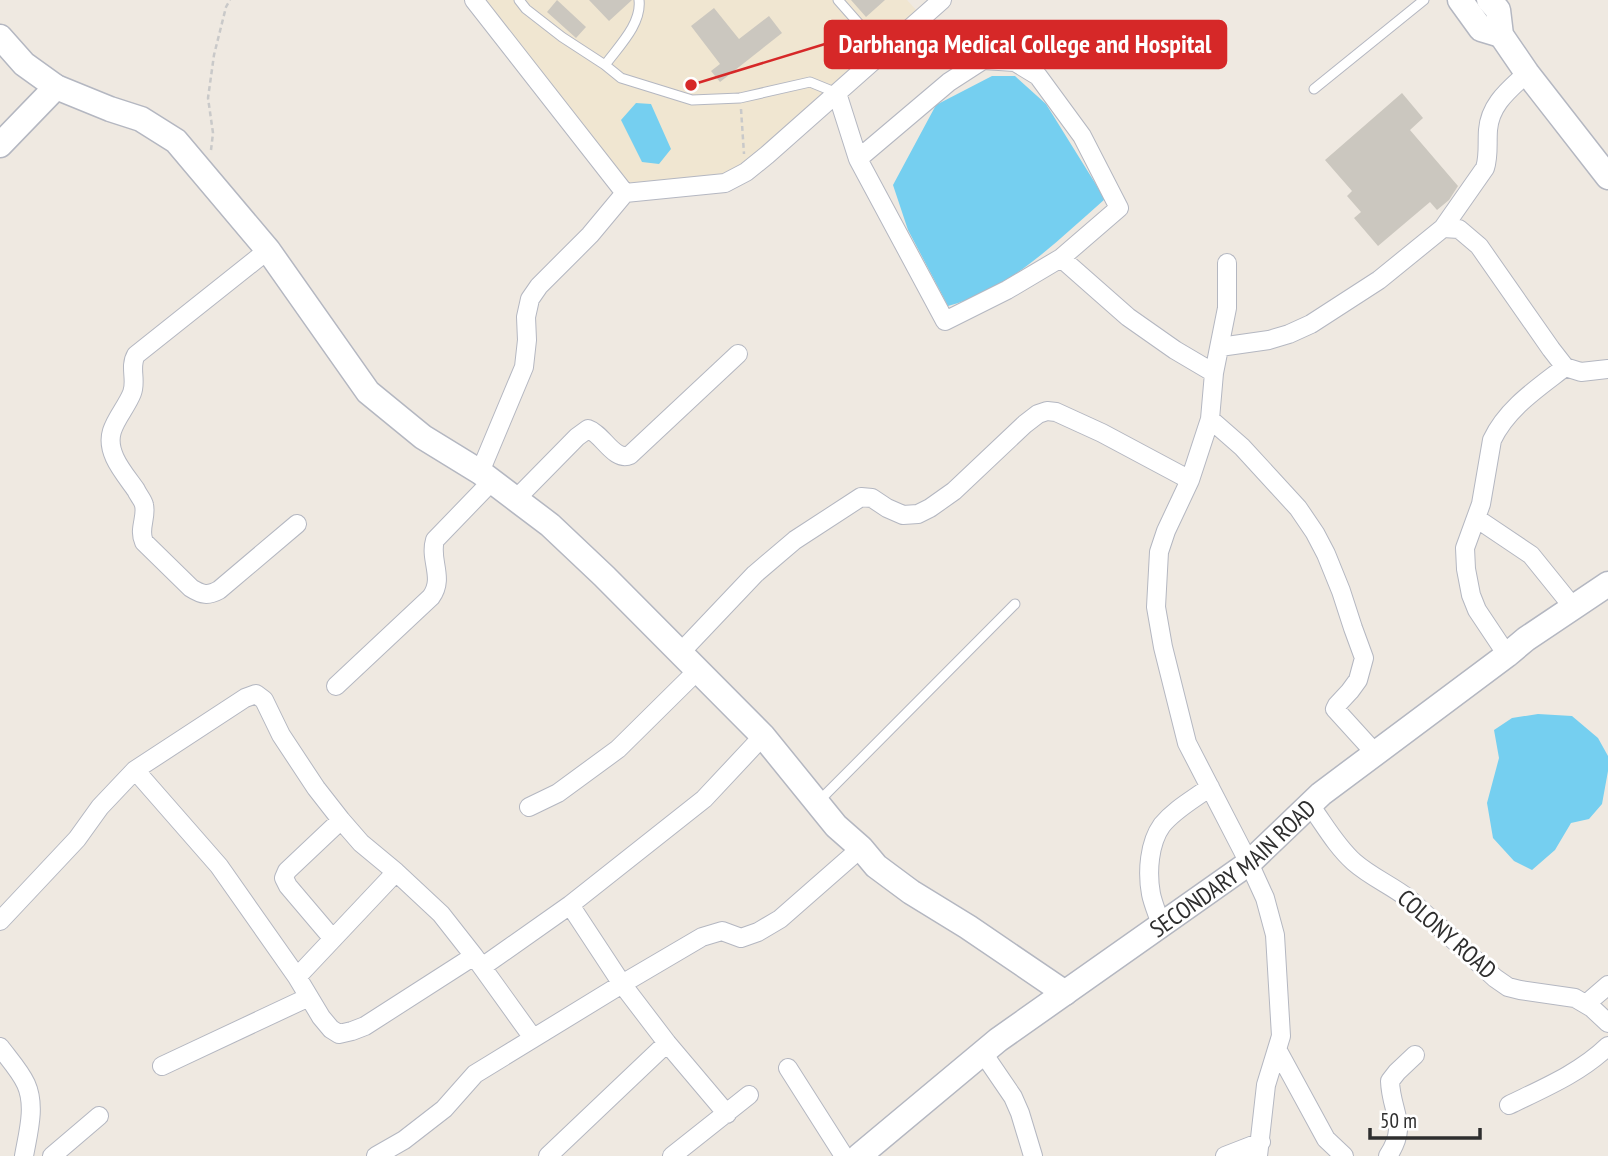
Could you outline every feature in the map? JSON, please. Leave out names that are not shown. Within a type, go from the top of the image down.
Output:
[{"type":"street","points":[[474,0],[625,193]]},
{"type":"street","points":[[336,686],[431,597],[438,586],[433,553],[435,540],[486,476],[524,367],[526,317],[530,299],[539,286],[590,235],[625,193],[725,183],[746,172],[942,0]]},
{"type":"street","points":[[1460,0],[1481,29],[1501,35]]},
{"type":"street","points":[[1489,0],[1497,10],[1501,35],[1527,73],[1608,177]]},
{"type":"street","points":[[0,37],[24,64],[56,87],[141,119],[176,141],[268,250],[368,391],[423,437],[486,476],[516,499],[604,576],[763,736],[836,826],[862,848],[876,866],[1065,993]]},
{"type":"street","points":[[837,93],[858,159],[945,321],[1007,290],[1061,258],[1119,208],[1082,136],[1038,76],[1015,62],[983,61],[949,82],[858,159]]},
{"type":"street","points":[[1220,348],[1269,340],[1311,324],[1379,280],[1443,228],[1485,168],[1488,159],[1488,127],[1494,108],[1499,99],[1527,73]]},
{"type":"street","points":[[0,145],[56,87]]},
{"type":"street","points":[[1443,228],[1459,229],[1479,246],[1565,367],[1581,372],[1608,369]]},
{"type":"street","points":[[268,250],[136,355],[132,363],[133,391],[113,427],[110,438],[115,459],[144,505],[141,531],[144,542],[191,588],[200,593],[206,595],[219,590],[297,524]]},
{"type":"street","points":[[1061,258],[1128,317],[1214,373]]},
{"type":"street","points":[[1225,1156],[1259,1149],[1266,1085],[1281,1036],[1275,935],[1265,898],[1188,744],[1163,647],[1156,607],[1159,552],[1190,480],[1210,419],[1214,373],[1227,308],[1227,263]]},
{"type":"street","points":[[516,499],[588,429],[596,433],[620,457],[630,455],[738,354]]},
{"type":"street","points":[[1507,655],[1482,618],[1471,595],[1465,548],[1481,504],[1493,440],[1502,422],[1565,367]]},
{"type":"street","points":[[529,807],[558,793],[618,749],[689,662],[755,574],[795,540],[860,497],[872,498],[903,515],[918,514],[954,491],[1025,424],[1047,411],[1070,417],[1190,480]]},
{"type":"street","points":[[1210,419],[1242,447],[1298,508],[1326,554],[1364,657],[1358,680],[1335,709],[1376,752]]},
{"type":"street","points":[[1476,518],[1531,555],[1573,607]]},
{"type":"street","name":"SECONDARY MAIN ROAD","points":[[859,1156],[998,1040],[1249,863],[1310,805],[1376,752],[1526,639],[1608,584]]},
{"type":"street","points":[[0,921],[77,839],[100,807],[135,770],[245,698],[256,694],[264,700],[281,735],[316,789],[361,843],[441,914],[533,1038]]},
{"type":"street","points":[[135,770],[219,866],[331,1029],[339,1034],[365,1026],[570,905],[704,799],[763,736]]},
{"type":"street","points":[[1161,925],[1151,895],[1150,878],[1156,835],[1172,816],[1210,787]]},
{"type":"street","name":"COLONY ROAD","points":[[1310,805],[1354,862],[1376,879],[1409,898],[1495,978],[1508,987],[1575,998],[1587,1004],[1608,1023]]},
{"type":"street","points":[[333,939],[284,878],[287,871],[341,820]]},
{"type":"street","points":[[376,1156],[404,1140],[444,1109],[475,1074],[702,937],[722,931],[741,938],[769,926],[862,848]]},
{"type":"street","points":[[297,976],[396,872]]},
{"type":"street","points":[[570,905],[622,984],[727,1114]]},
{"type":"street","points":[[1587,1004],[1608,985]]},
{"type":"street","points":[[162,1066],[309,997]]},
{"type":"street","points":[[548,1156],[667,1043]]},
{"type":"street","points":[[1509,1105],[1563,1079],[1586,1065],[1608,1046]]},
{"type":"street","points":[[0,1047],[27,1087],[31,1114],[24,1156]]},
{"type":"street","points":[[1277,1049],[1326,1139],[1345,1156]]},
{"type":"street","points":[[983,1053],[1013,1097],[1033,1156]]},
{"type":"street","points":[[1388,1156],[1395,1146],[1399,1131],[1390,1081],[1415,1055]]},
{"type":"street","points":[[788,1068],[844,1156]]},
{"type":"street","points":[[672,1156],[749,1095]]},
{"type":"street","points":[[52,1156],[99,1116]]},
{"type":"lane","points":[[519,0],[526,9],[562,37],[621,78],[692,100],[740,98],[810,82],[837,93]]},
{"type":"lane","points":[[605,65],[632,29],[640,8],[639,0]]},
{"type":"lane","points":[[838,0],[883,51]]},
{"type":"lane","points":[[1314,89],[1424,0]]},
{"type":"lane","points":[[817,803],[1016,604]]},
{"type":"path","points":[[224,0],[226,7]]},
{"type":"path","points":[[210,156],[213,133],[208,98],[214,55],[230,0]]},
{"type":"path","points":[[740,98],[746,172]]},
{"type":"shaded area","points":[[484,0],[907,0],[917,11],[748,159],[724,176],[626,183]]},
{"type":"water","points":[[992,76],[1015,76],[1046,104],[1105,199],[1051,247],[1013,276],[971,298],[948,306],[908,230],[893,185],[936,105]]},
{"type":"water","points":[[636,103],[651,104],[671,149],[659,164],[642,162],[621,120]]},
{"type":"water","points":[[1538,714],[1572,716],[1598,738],[1608,756],[1608,771],[1602,804],[1589,819],[1571,823],[1555,850],[1532,870],[1514,861],[1493,838],[1487,803],[1499,758],[1494,730],[1512,718]]},
{"type":"building","points":[[557,0],[586,27],[576,38],[547,12]]},
{"type":"building","points":[[589,0],[632,0],[609,21]]},
{"type":"building","points":[[851,0],[885,0],[866,17]]},
{"type":"building","points":[[714,8],[739,39],[769,16],[782,33],[720,82],[711,71],[720,64],[691,26]]},
{"type":"building","points":[[1402,93],[1423,118],[1410,130],[1458,186],[1449,200],[1437,210],[1430,202],[1378,246],[1354,218],[1361,212],[1347,196],[1352,191],[1325,160]]},
{"type":"place","name":"Darbhanga Medical College and Hospital","points":[[691,85]]}]
